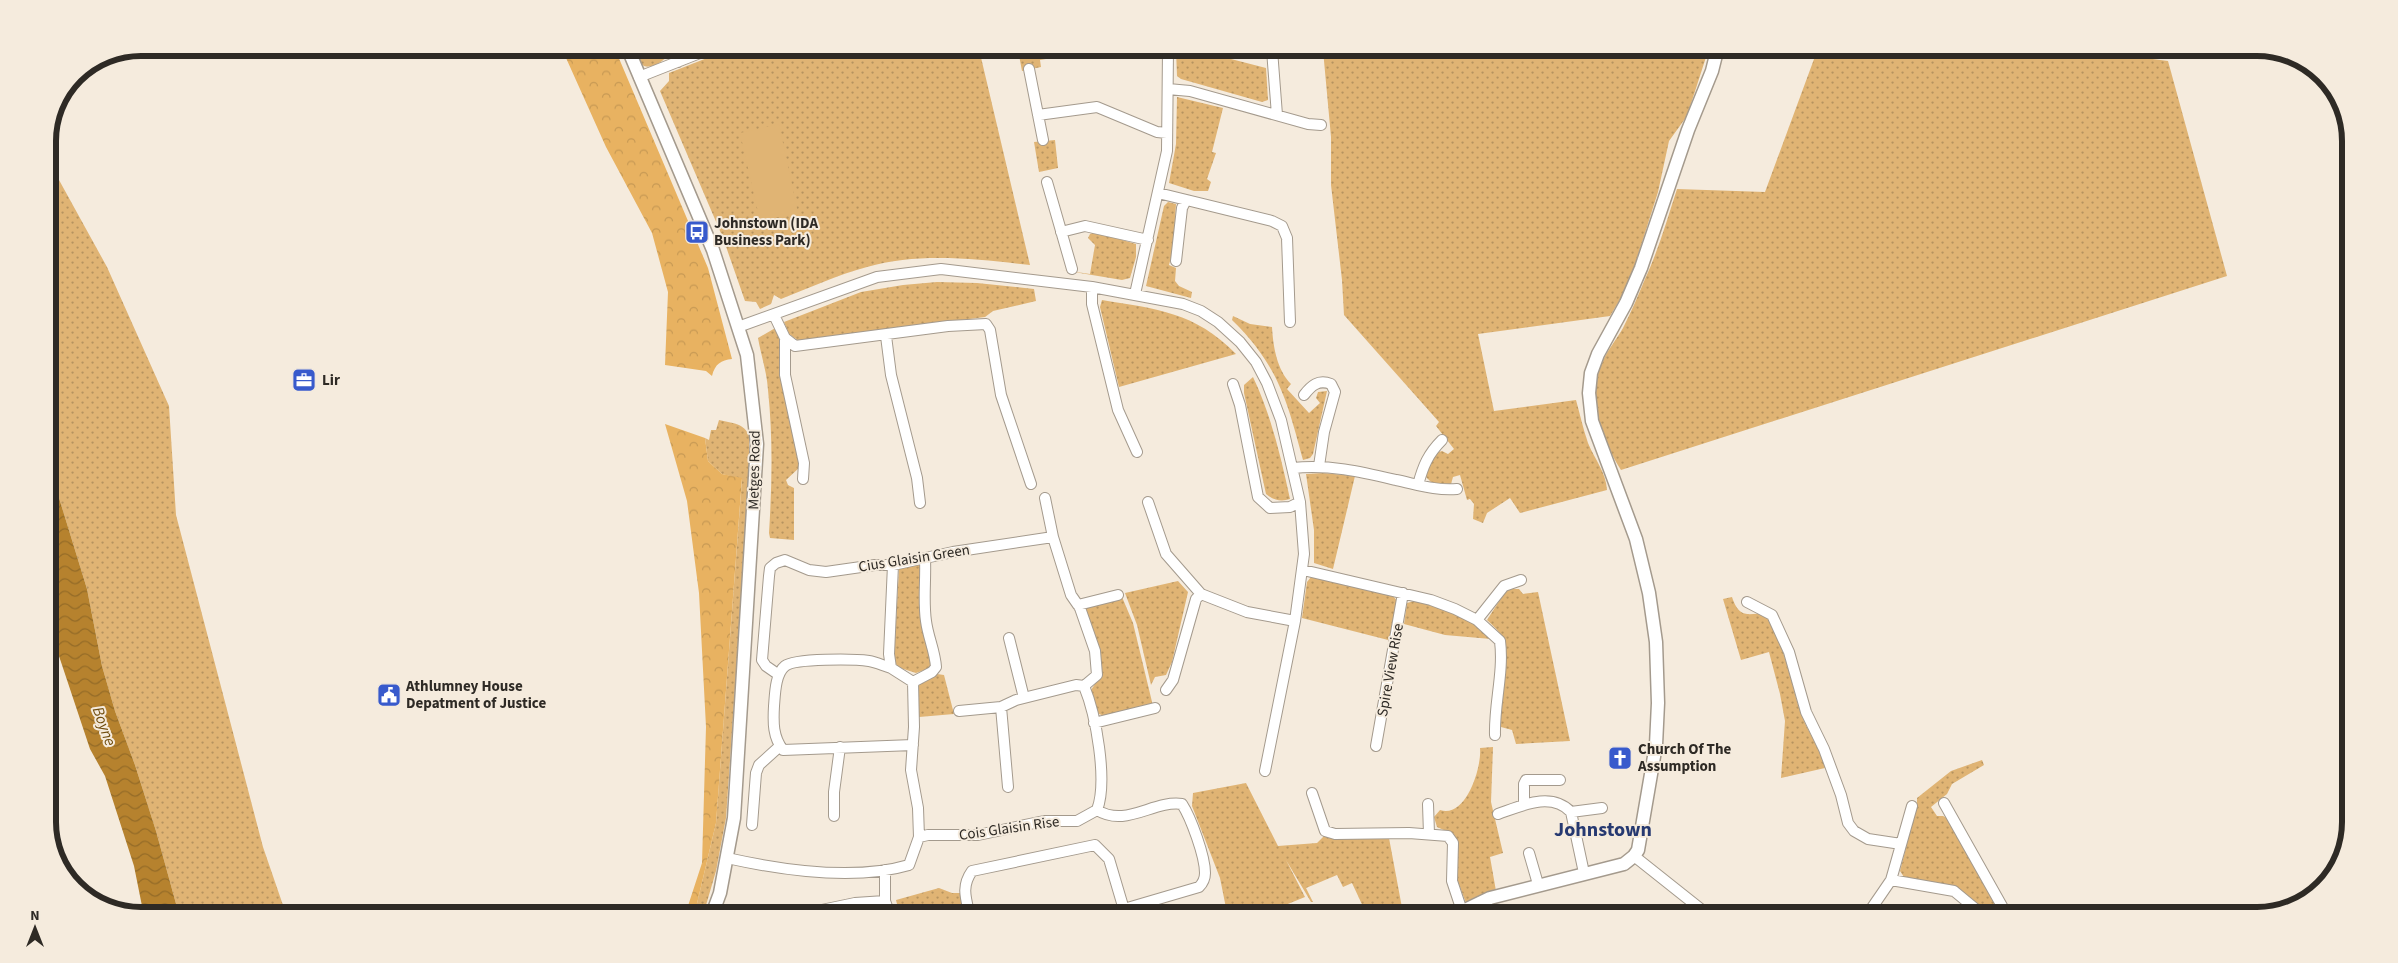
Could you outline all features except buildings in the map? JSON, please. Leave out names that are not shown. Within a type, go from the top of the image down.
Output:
[{"type":"street","name":"Metges Road","points":[[631,56],[680,168],[713,250],[747,355],[757,444],[734,818],[714,907]]},
{"type":"street","points":[[675,56],[678,62]]},
{"type":"street","points":[[639,77],[693,56]]},
{"type":"street","points":[[1136,294],[1167,151],[1168,56]]},
{"type":"street","points":[[1272,56],[1277,115]]},
{"type":"street","points":[[1470,907],[1490,898],[1538,884],[1624,864],[1634,856],[1641,839],[1656,745],[1658,704],[1656,642],[1636,539],[1592,421],[1589,393],[1591,373],[1598,354],[1626,303],[1642,268],[1688,130],[1712,71],[1715,56]]},
{"type":"street","points":[[1029,69],[1043,140]]},
{"type":"street","points":[[1168,88],[1190,91],[1308,124],[1321,125]]},
{"type":"street","points":[[1038,115],[1097,107],[1156,132],[1167,133]]},
{"type":"street","points":[[1047,182],[1072,269]]},
{"type":"street","points":[[1158,193],[1272,221],[1282,226],[1287,238],[1290,322]]},
{"type":"street","points":[[1176,262],[1182,208],[1186,200]]},
{"type":"street","points":[[1061,232],[1085,226],[1148,240]]},
{"type":"street","points":[[738,327],[877,277],[940,269],[1136,294],[1192,307],[1218,322],[1240,342],[1256,362],[1270,391],[1294,468],[1303,528],[1303,570],[1295,621],[1264,771]]},
{"type":"street","points":[[1092,287],[1092,304],[1118,410],[1137,452]]},
{"type":"street","points":[[774,315],[785,338],[785,374],[804,463],[803,479]]},
{"type":"street","points":[[785,338],[795,346],[886,336],[948,326],[986,324],[990,330],[1001,395],[1031,484]]},
{"type":"street","points":[[886,336],[891,374],[917,478],[920,503]]},
{"type":"street","points":[[1304,395],[1311,387],[1322,382],[1330,384],[1335,392],[1324,434],[1319,466]]},
{"type":"street","points":[[1233,384],[1240,405],[1258,498],[1270,508],[1290,507],[1300,502]]},
{"type":"street","points":[[1418,485],[1425,461],[1431,451],[1442,440]]},
{"type":"street","points":[[1294,468],[1319,466],[1442,490],[1457,489]]},
{"type":"street","points":[[959,712],[1001,707],[1024,698],[1076,686],[1084,686],[1097,675],[1097,663],[1088,628],[1078,605],[1071,595],[1053,537],[1045,498]]},
{"type":"street","points":[[1148,502],[1166,554],[1201,594],[1247,612],[1295,621]]},
{"type":"street","name":"Cius Glaisin Green","points":[[779,675],[766,666],[762,660],[770,568],[776,563],[785,560],[809,570],[826,572],[875,565],[893,565],[953,552],[1053,537]]},
{"type":"street","points":[[914,682],[932,672],[936,667],[935,654],[926,624],[923,596],[925,559]]},
{"type":"street","points":[[891,668],[889,634],[893,565]]},
{"type":"street","points":[[1303,570],[1439,603],[1478,620],[1500,641],[1502,654],[1495,735]]},
{"type":"street","points":[[1478,620],[1504,586],[1521,580]]},
{"type":"street","name":"Spire View Rise","points":[[1376,746],[1403,593]]},
{"type":"street","points":[[1166,690],[1173,680],[1196,599],[1201,594]]},
{"type":"street","points":[[1078,605],[1118,595]]},
{"type":"street","points":[[1747,602],[1772,615],[1789,652],[1806,712],[1824,749],[1841,795],[1848,823],[1854,831],[1868,839],[1901,844]]},
{"type":"street","points":[[1009,638],[1024,698]]},
{"type":"street","points":[[913,745],[783,750],[776,741],[773,721],[779,675],[784,666],[791,663],[811,660],[870,661],[891,668],[914,682]]},
{"type":"street","points":[[726,858],[781,868],[849,872],[885,870],[910,865],[919,837],[918,808],[911,770],[914,682]]},
{"type":"street","points":[[1084,686],[1094,723],[1099,757],[1101,799],[1097,810],[1113,817],[1128,816],[1173,803],[1182,804],[1190,817],[1205,871],[1204,882],[1199,887],[1137,907]]},
{"type":"street","points":[[1001,707],[1008,787]]},
{"type":"street","points":[[1094,723],[1155,708]]},
{"type":"street","points":[[752,825],[756,773],[759,765],[780,746]]},
{"type":"street","points":[[834,816],[834,792],[840,747]]},
{"type":"street","points":[[1524,805],[1524,784],[1526,780],[1560,780]]},
{"type":"street","points":[[1312,793],[1325,831],[1335,834],[1429,834],[1448,836],[1453,843],[1452,881],[1458,907]]},
{"type":"street","points":[[1498,814],[1524,805],[1554,801],[1565,806],[1571,812],[1584,873]]},
{"type":"street","points":[[1944,803],[2002,907]]},
{"type":"street","points":[[1428,804],[1429,834]]},
{"type":"street","points":[[1873,907],[1892,880],[1912,806]]},
{"type":"street","points":[[1571,812],[1602,808]]},
{"type":"street","name":"Cois Glaisin Rise","points":[[919,837],[928,835],[978,835],[1044,821],[1077,821],[1097,810]]},
{"type":"street","points":[[968,907],[965,880],[972,871],[1095,845],[1109,859],[1124,907]]},
{"type":"street","points":[[1529,853],[1538,884]]},
{"type":"street","points":[[1634,856],[1698,907]]},
{"type":"street","points":[[885,870],[885,901],[887,907]]},
{"type":"street","points":[[1892,880],[1926,884],[1954,892],[1973,907]]},
{"type":"street","points":[[836,907],[855,903],[885,901]]},
{"type":"shaded area","points":[[637,56],[667,56],[656,65],[648,67],[641,64]]},
{"type":"shaded area","points":[[712,56],[981,56],[1030,265],[948,258],[887,262],[856,270],[781,299],[774,295],[771,304],[760,309],[756,302],[745,301],[723,238],[660,91],[669,81],[669,73]]},
{"type":"shaded area","points":[[1019,56],[1045,56],[1046,59],[1040,60],[1041,67],[1022,71]]},
{"type":"shaded area","points":[[1176,56],[1219,56],[1266,68],[1268,100],[1262,102],[1181,79],[1177,76]]},
{"type":"shaded area","points":[[1324,56],[1706,56],[1687,116],[1669,141],[1658,192],[1627,288],[1610,316],[1478,334],[1494,411],[1576,400],[1588,443],[1602,472],[1607,490],[1520,513],[1510,498],[1487,513],[1483,523],[1473,519],[1474,504],[1470,499],[1467,500],[1460,475],[1453,477],[1451,484],[1432,483],[1426,477],[1436,453],[1442,451],[1448,454],[1454,449],[1436,426],[1439,422],[1344,315],[1331,185],[1331,137]]},
{"type":"shaded area","points":[[1815,56],[2130,56],[2168,61],[2227,276],[1621,470],[1608,445],[1598,417],[1596,388],[1598,374],[1605,357],[1626,322],[1650,268],[1677,189],[1765,192]]},
{"type":"shaded area","points":[[1177,97],[1223,108],[1212,152],[1216,153],[1207,179],[1211,182],[1208,191],[1194,191],[1169,183],[1176,144]]},
{"type":"shaded area","points":[[779,124],[798,213],[760,221],[740,133]]},
{"type":"shaded area","points":[[1055,140],[1058,168],[1039,172],[1034,142]]},
{"type":"shaded area","points":[[56,175],[107,267],[169,406],[176,515],[263,847],[284,907],[177,907],[156,831],[115,711],[102,666],[87,589],[56,488]]},
{"type":"shaded area","points":[[1168,202],[1176,204],[1173,250],[1169,265],[1176,268],[1175,281],[1179,286],[1192,292],[1191,298],[1146,286],[1164,206]]},
{"type":"shaded area","points":[[1095,232],[1136,244],[1136,257],[1130,278],[1122,280],[1062,270],[1090,274],[1095,245],[1088,238],[1090,234]]},
{"type":"shaded area","points":[[937,282],[977,283],[1034,289],[1036,301],[993,311],[985,317],[799,341],[789,334],[784,322],[861,292]]},
{"type":"shaded area","points":[[1102,300],[1158,310],[1190,321],[1206,329],[1236,354],[1119,387],[1100,307]]},
{"type":"shaded area","points":[[1233,316],[1250,324],[1272,327],[1273,342],[1279,365],[1291,384],[1287,389],[1309,413],[1320,403],[1316,398],[1318,392],[1327,391],[1313,454],[1310,458],[1303,460],[1292,419],[1279,384],[1260,352],[1248,336],[1232,320]]},
{"type":"shaded area","points":[[777,327],[782,339],[783,386],[800,467],[786,480],[788,485],[794,488],[794,540],[770,538],[769,533],[771,426],[767,384],[758,338]]},
{"type":"shaded area","points":[[1253,377],[1270,421],[1290,499],[1277,500],[1266,494],[1244,393],[1244,385]]},
{"type":"shaded area","points":[[719,420],[741,426],[747,432],[749,436],[749,488],[726,818],[716,871],[705,907],[696,907],[716,823],[742,479],[722,474],[708,461],[705,438],[709,440],[711,430],[716,430]]},
{"type":"shaded area","points":[[1323,473],[1355,476],[1333,569],[1314,563],[1314,530],[1306,474]]},
{"type":"shaded area","points":[[916,564],[920,565],[921,613],[932,664],[930,668],[916,673],[897,667],[894,657],[899,569]]},
{"type":"shaded area","points":[[1311,577],[1393,596],[1398,602],[1392,641],[1302,618],[1307,582]]},
{"type":"shaded area","points":[[1178,581],[1188,592],[1172,662],[1166,675],[1155,677],[1151,685],[1137,625],[1125,593]]},
{"type":"shaded area","points":[[1511,589],[1519,589],[1523,594],[1538,592],[1570,741],[1516,744],[1512,730],[1501,727],[1498,718],[1505,647],[1504,641],[1497,629],[1487,620],[1505,592]]},
{"type":"shaded area","points":[[1122,597],[1133,623],[1153,706],[1104,716],[1097,713],[1091,690],[1101,675],[1101,657],[1086,609],[1090,606]]},
{"type":"shaded area","points":[[1732,597],[1740,611],[1745,614],[1760,614],[1771,622],[1783,653],[1800,711],[1825,768],[1781,778],[1785,721],[1769,652],[1741,660],[1723,599]]},
{"type":"shaded area","points":[[1414,601],[1466,618],[1484,631],[1491,639],[1445,635],[1404,624],[1407,603]]},
{"type":"shaded area","points":[[937,674],[944,675],[954,714],[919,717],[919,684]]},
{"type":"shaded area","points":[[1493,747],[1491,802],[1503,853],[1490,857],[1496,891],[1466,903],[1457,879],[1458,841],[1453,834],[1437,827],[1434,817],[1440,810],[1449,811],[1458,807],[1465,799],[1475,778],[1480,748]]},
{"type":"shaded area","points":[[1982,760],[1984,765],[1952,784],[1947,794],[1931,807],[1937,816],[1949,819],[1997,907],[1981,907],[1950,888],[1904,877],[1900,871],[1917,805],[1917,798],[1951,771]]},
{"type":"shaded area","points":[[1246,783],[1278,846],[1317,843],[1324,836],[1332,839],[1389,838],[1402,907],[1363,907],[1352,883],[1343,887],[1337,875],[1306,888],[1313,902],[1311,902],[1286,860],[1305,897],[1281,907],[1226,907],[1220,878],[1192,806],[1193,793]]},
{"type":"shaded area","points":[[939,888],[952,893],[960,893],[963,907],[898,907],[896,900]]},
{"type":"green space","points":[[565,56],[618,56],[708,268],[732,359],[719,363],[712,376],[706,371],[665,365],[668,292],[652,233],[606,147]]},
{"type":"green space","points":[[665,424],[705,438],[708,461],[722,474],[742,478],[716,823],[696,907],[688,907],[702,863],[706,727],[699,593],[687,501]]},
{"type":"water","name":"Boyne","points":[[56,488],[87,589],[102,666],[115,711],[156,831],[177,907],[142,907],[134,866],[105,776],[90,749],[56,647]]},
{"type":"place","name":"Johnstown (IDA Business Park)","points":[[697,232]]},
{"type":"place","name":"Lir","points":[[304,380]]},
{"type":"place","name":"Athlumney House Depatment of Justice","points":[[389,695]]},
{"type":"place","name":"Church Of The Assumption","points":[[1620,758]]},
{"type":"district","name":"Johnstown","points":[[1603,829]]}]
